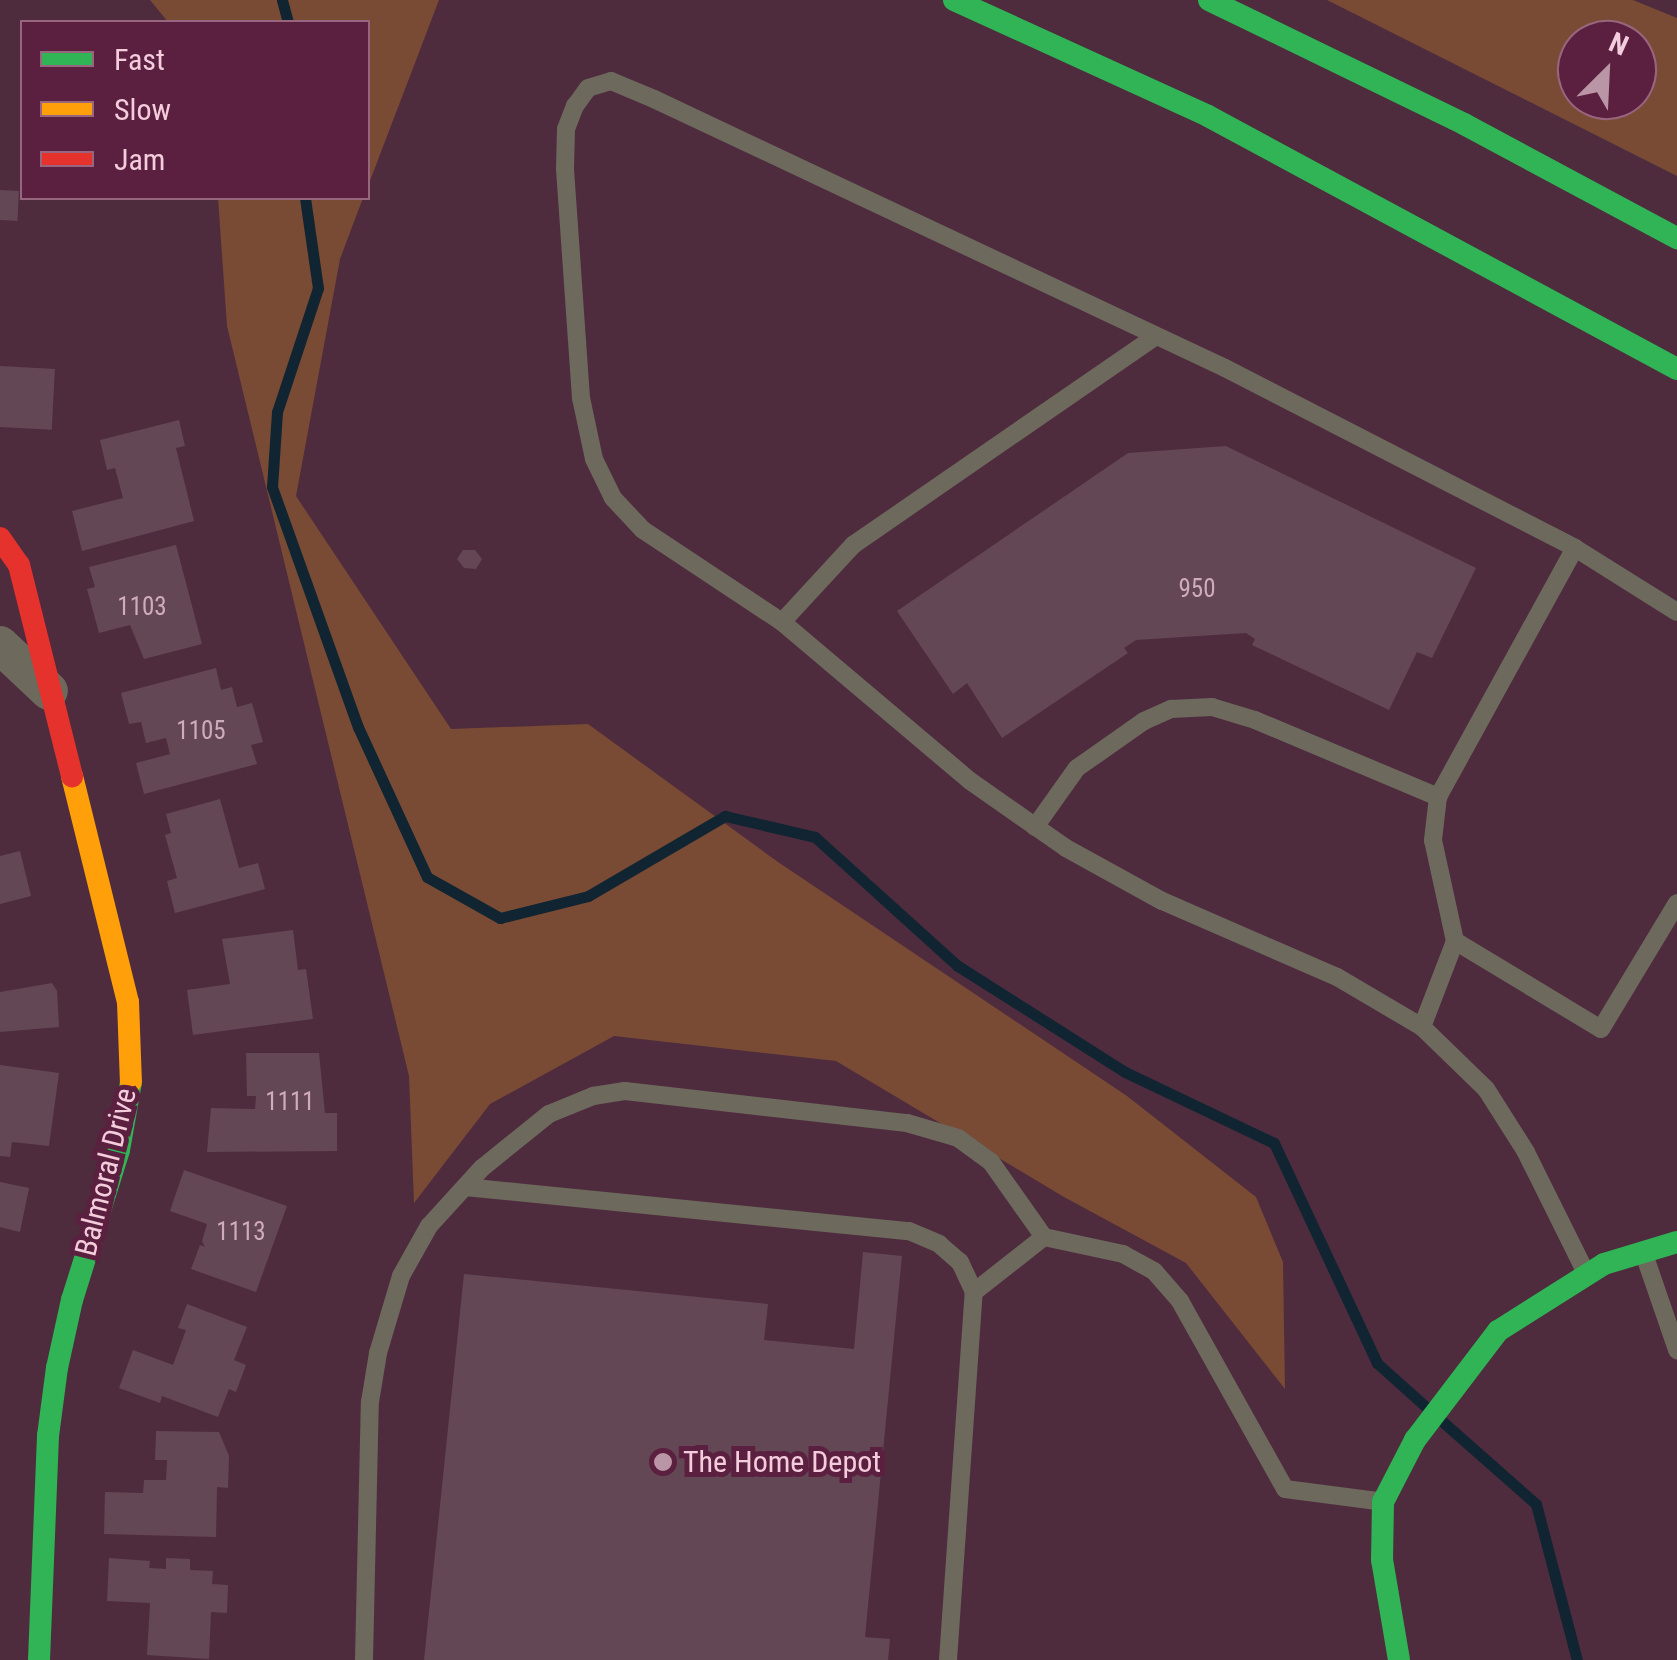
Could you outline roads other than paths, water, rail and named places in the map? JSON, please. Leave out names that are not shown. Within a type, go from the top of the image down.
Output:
[{"type":"main road","points":[[954,0],[1208,116],[1677,369]]},
{"type":"main road","points":[[1210,0],[1464,124],[1677,238]]},
{"type":"main road","name":"Balmoral Drive","points":[[0,538],[19,565],[128,1002],[132,1045],[131,1090],[118,1150],[72,1300],[56,1368],[48,1436],[39,1660]]},
{"type":"main road","points":[[1399,1660],[1382,1560],[1383,1502],[1415,1440],[1498,1331],[1586,1274],[1642,1249],[1677,1242]]},
{"type":"street","points":[[0,645],[49,691]]},
{"type":"lane","points":[[1586,1274],[1526,1152],[1486,1089],[1422,1027],[1337,977],[1162,901],[1035,826],[970,780],[782,622],[643,530],[614,498],[594,459],[581,398],[565,169],[566,129],[588,88],[612,81],[654,99],[1156,336],[1576,548],[1677,612]]},
{"type":"lane","points":[[782,622],[853,546],[1156,336]]},
{"type":"lane","points":[[1422,1027],[1455,941],[1433,840],[1438,797],[1576,548]]},
{"type":"lane","points":[[1035,826],[1077,768],[1144,721],[1184,708],[1212,707],[1255,720],[1438,797]]},
{"type":"lane","points":[[1455,941],[1601,1030],[1677,903]]},
{"type":"lane","points":[[364,1660],[370,1402],[378,1353],[401,1276],[429,1226],[514,1137],[549,1114],[593,1096],[625,1091],[908,1123],[958,1138],[992,1162],[1044,1237],[1123,1254],[1154,1271],[1180,1301],[1285,1490],[1383,1502]]},
{"type":"lane","points":[[465,1187],[909,1230],[939,1244],[960,1262],[974,1292],[948,1660]]},
{"type":"lane","points":[[974,1292],[1044,1237]]},
{"type":"lane","points":[[1642,1249],[1677,1350]]},
{"type":"waterway","points":[[282,0],[287,20]]},
{"type":"waterway","points":[[305,200],[318,288],[277,412],[272,487],[358,727],[427,877],[500,918],[588,896],[725,816],[815,837],[958,966],[1125,1072],[1274,1143],[1377,1363],[1425,1406]]},
{"type":"waterway","points":[[1443,1422],[1536,1504],[1577,1660]]},
{"type":"place","name":"The Home Depot","points":[[663,1462]]}]
